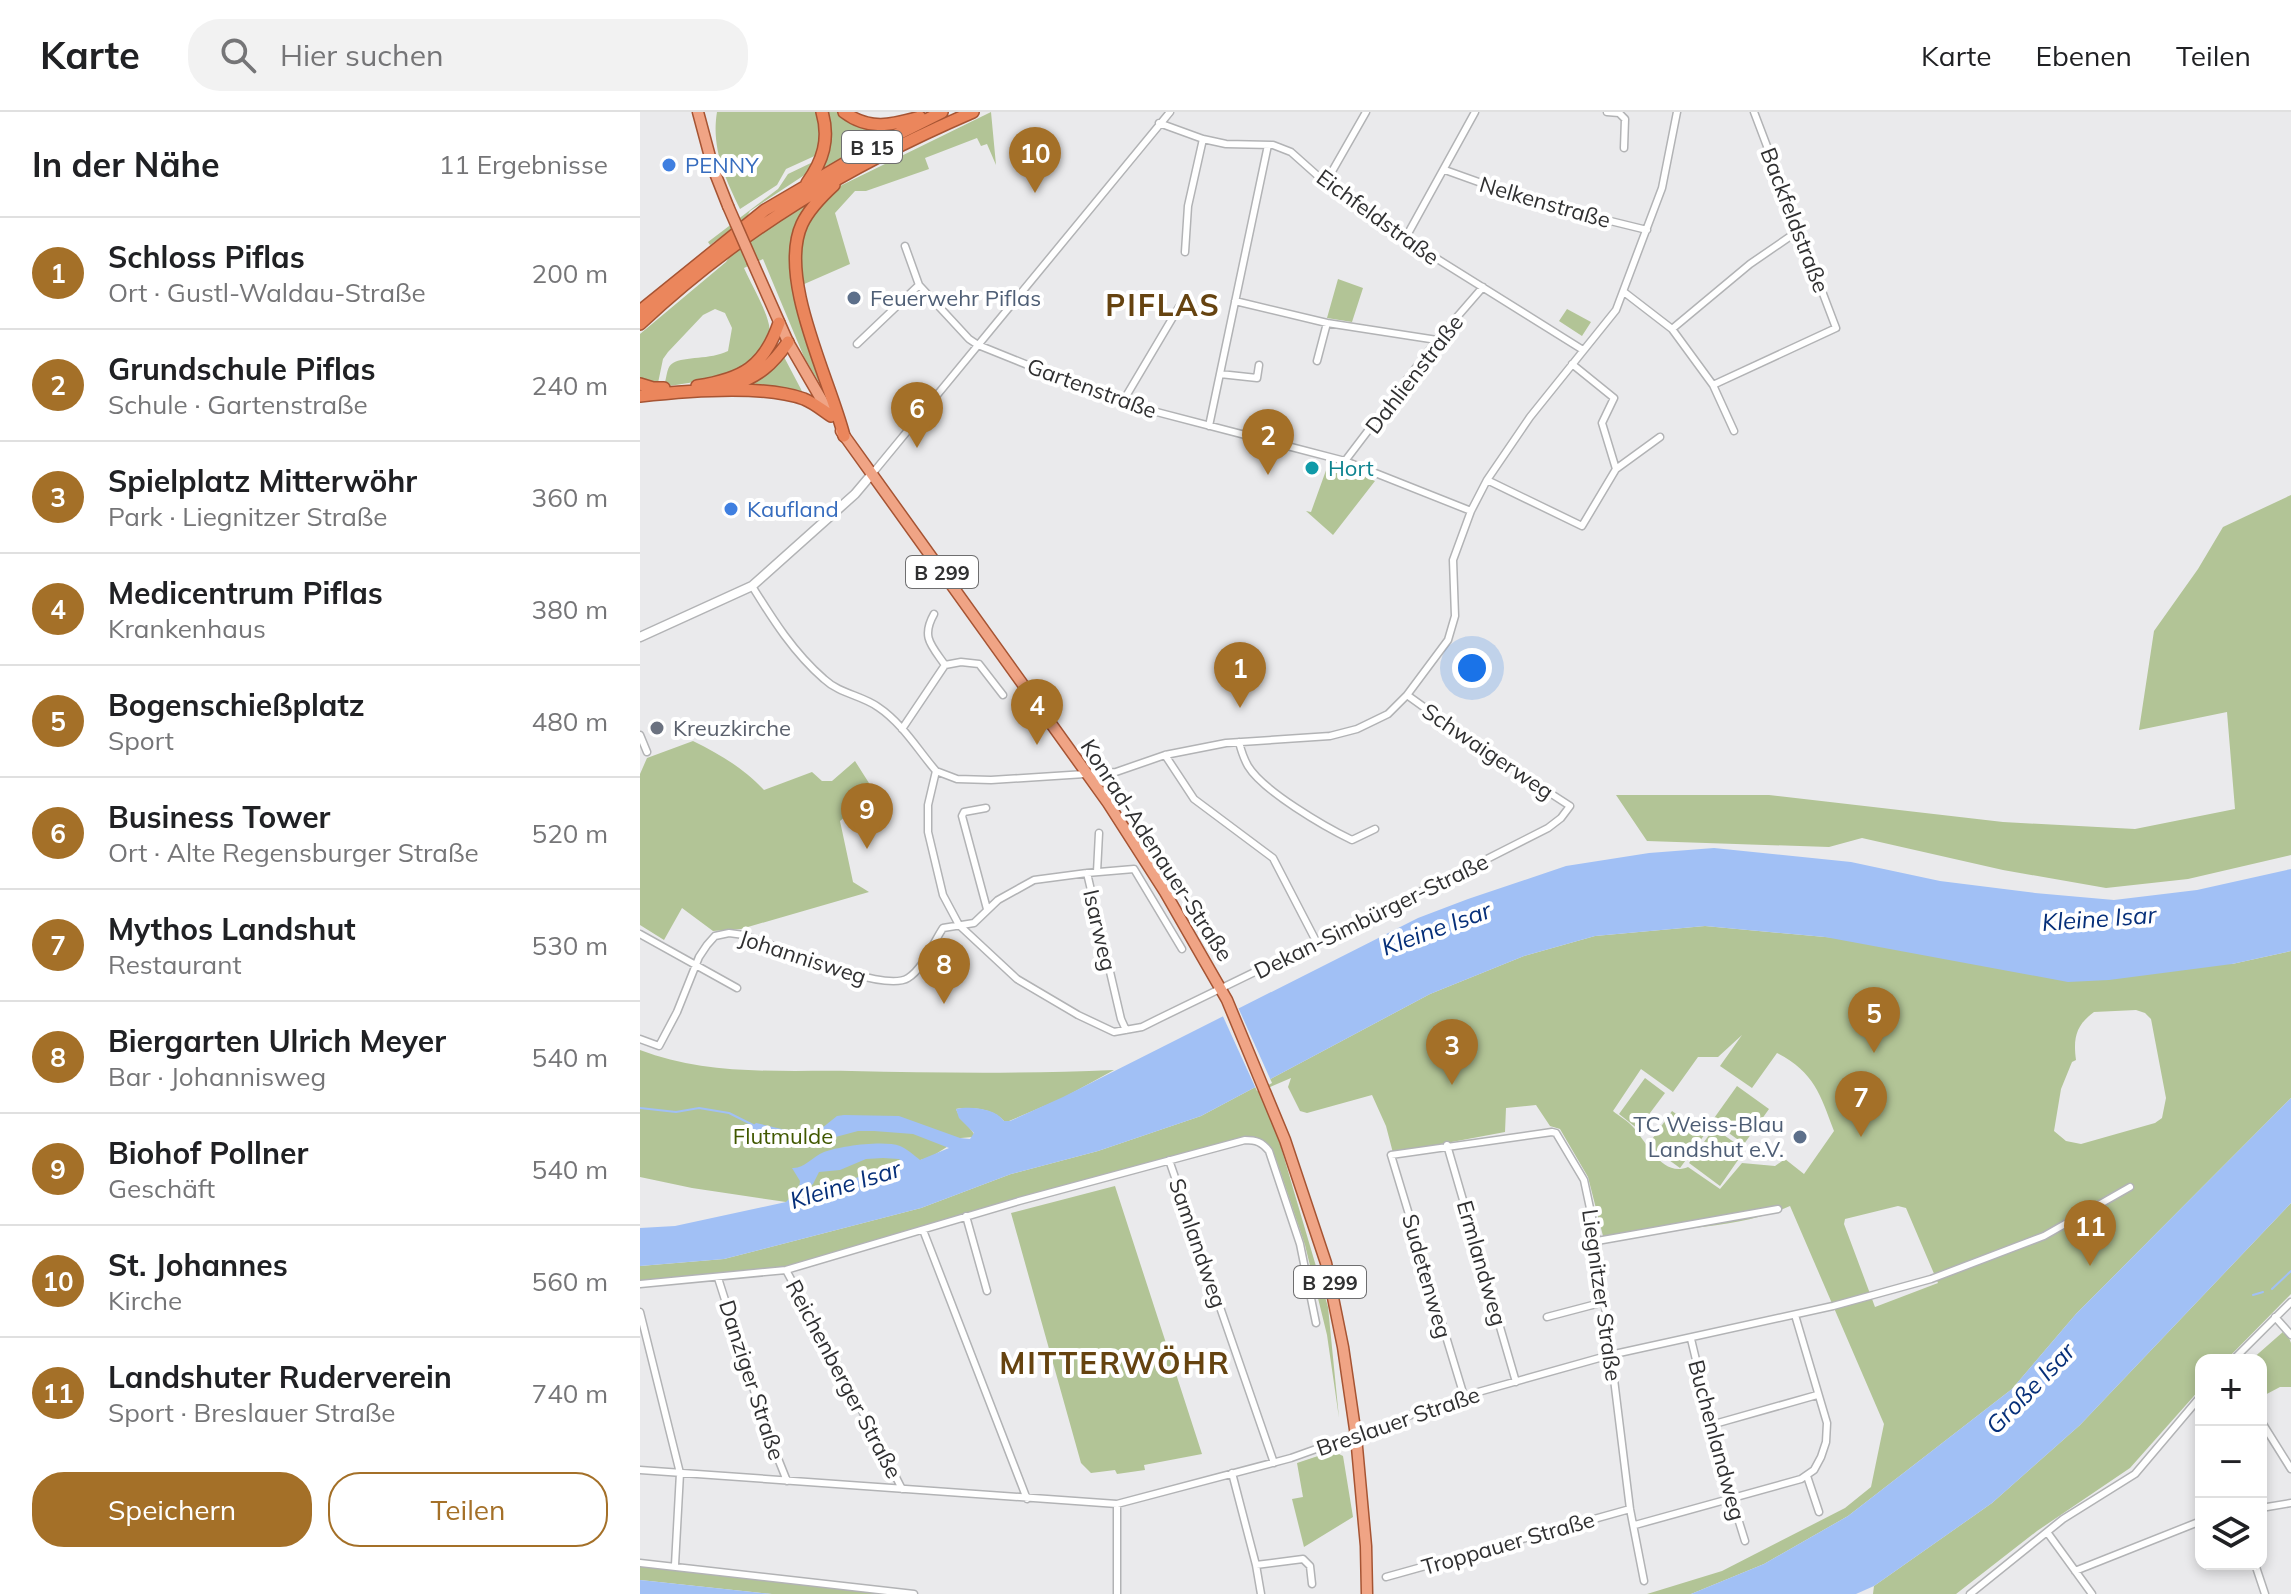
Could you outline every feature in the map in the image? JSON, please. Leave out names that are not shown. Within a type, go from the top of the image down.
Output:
[{"type":"highway","points":[[804,186],[817,168],[825,148],[822,112]]},
{"type":"highway","points":[[844,112],[863,123],[880,126],[935,112]]},
{"type":"highway","name":"B 15","points":[[640,311],[748,222],[876,145],[942,112]]},
{"type":"highway","name":"B 15","points":[[640,324],[744,238],[844,173],[914,137],[973,112]]},
{"type":"highway","points":[[844,173],[806,217],[798,235],[796,254],[801,299],[844,436]]},
{"type":"highway","points":[[640,331],[666,300]]},
{"type":"highway","points":[[640,384],[653,388],[688,387],[716,383],[741,374],[759,362],[779,323]]},
{"type":"highway","points":[[713,391],[760,374],[788,342]]},
{"type":"highway","points":[[640,396],[713,391],[783,394],[802,399],[831,416]]},
{"type":"main road","name":"Konrad-Adenauer-Straße","points":[[698,112],[713,168],[779,323],[831,416],[1087,775],[1165,892],[1222,990],[1271,1104],[1326,1263],[1356,1436],[1367,1594]]},
{"type":"main road","points":[[703,131],[707,112]]},
{"type":"street","points":[[640,637],[752,586],[855,494],[1170,112]]},
{"type":"street","points":[[1326,182],[1366,112]]},
{"type":"street","points":[[1405,239],[1475,112]]},
{"type":"street","points":[[1607,112],[1619,113],[1625,119],[1624,148]]},
{"type":"street","points":[[752,586],[789,642],[825,680],[843,693],[879,707],[902,729],[936,771],[957,779],[991,780],[1116,772],[1165,755],[1239,742],[1306,739],[1342,733],[1388,714],[1407,695],[1448,640],[1455,616],[1453,560],[1471,511],[1487,480],[1530,417],[1609,321],[1624,292],[1668,165],[1677,112]]},
{"type":"street","name":"Backfeldstraße","points":[[1713,385],[1836,328],[1754,112]]},
{"type":"street","name":"Eichfeldstraße","points":[[1159,123],[1203,139],[1226,144],[1268,145],[1291,152],[1337,193],[1442,264],[1583,350]]},
{"type":"street","points":[[1185,252],[1188,206],[1203,139]]},
{"type":"street","points":[[1209,426],[1268,145]]},
{"type":"street","name":"Nelkenstraße","points":[[1445,170],[1537,203],[1647,230]]},
{"type":"street","points":[[1672,329],[1766,251],[1798,231]]},
{"type":"street","name":"Gartenstraße","points":[[905,246],[919,285],[978,345],[1122,403],[1345,461],[1471,511]]},
{"type":"street","points":[[857,344],[919,285]]},
{"type":"street","name":"Dahlienstraße","points":[[1345,461],[1437,340],[1483,287]]},
{"type":"street","points":[[1624,292],[1672,329],[1713,385],[1734,431]]},
{"type":"street","points":[[1235,301],[1327,323],[1437,340]]},
{"type":"street","points":[[1122,403],[1179,307]]},
{"type":"street","points":[[1317,361],[1327,323]]},
{"type":"street","points":[[1572,364],[1614,398],[1602,423],[1616,469]]},
{"type":"street","points":[[1220,374],[1257,378],[1259,365]]},
{"type":"street","points":[[1487,480],[1582,526],[1616,469],[1660,437]]},
{"type":"street","points":[[934,614],[927,635],[945,665]]},
{"type":"street","points":[[902,729],[945,665],[961,662],[979,664],[1003,695]]},
{"type":"street","name":"Schwaigerweg","points":[[1407,695],[1570,806]]},
{"type":"street","points":[[640,735],[647,752]]},
{"type":"street","points":[[1239,742],[1247,764],[1261,780],[1335,832],[1352,840],[1375,829]]},
{"type":"street","points":[[1165,755],[1194,799],[1273,858],[1316,941]]},
{"type":"street","points":[[936,771],[928,805],[928,832],[943,895],[959,925],[994,959],[1028,985],[1114,1032],[1126,1030]]},
{"type":"street","name":"Dekan-Simbürger-Straße","points":[[1126,1030],[1142,1027],[1222,990],[1548,828],[1570,806]]},
{"type":"street","points":[[986,808],[964,812],[962,816],[987,909]]},
{"type":"street","points":[[1097,872],[1099,833]]},
{"type":"street","name":"Isarweg","points":[[1126,1030],[1087,873],[1134,869],[1182,949]]},
{"type":"street","name":"Johannisweg","points":[[640,1039],[659,1046],[677,1012],[696,964],[715,936],[729,933],[759,940],[867,980],[900,983],[911,976],[943,928],[974,923],[987,909],[1034,880],[1087,873]]},
{"type":"street","points":[[640,934],[696,964]]},
{"type":"street","name":"Johannisweg","points":[[696,964],[737,988]]},
{"type":"street","name":"Liegnitzer Straße","points":[[1391,1155],[1537,1132],[1556,1133],[1584,1180],[1597,1241],[1630,1509],[1644,1581]]},
{"type":"street","points":[[640,1284],[786,1270],[966,1216],[1245,1140],[1264,1145],[1269,1151],[1300,1244],[1316,1323]]},
{"type":"street","name":"Ermlandweg","points":[[1447,1145],[1516,1382]]},
{"type":"street","name":"Sudetenweg","points":[[1391,1155],[1464,1396]]},
{"type":"street","name":"Samlandweg","points":[[1169,1160],[1274,1463]]},
{"type":"street","name":"Breslauer Straße","points":[[640,1470],[1117,1504],[1274,1463],[1464,1396],[1610,1355],[1795,1315],[1931,1279],[2009,1251],[2067,1225],[2130,1187]]},
{"type":"street","points":[[1597,1241],[1778,1209]]},
{"type":"street","points":[[966,1216],[987,1291]]},
{"type":"street","points":[[923,1230],[1027,1499]]},
{"type":"street","name":"Reichenberger Straße","points":[[786,1270],[902,1489]]},
{"type":"street","name":"Danziger Straße","points":[[718,1278],[767,1431],[787,1481]]},
{"type":"street","points":[[1547,1317],[1604,1302]]},
{"type":"street","points":[[2239,1354],[2291,1302]]},
{"type":"street","points":[[640,1312],[680,1473],[675,1565]]},
{"type":"street","points":[[1635,1525],[1807,1476],[1821,1457],[1827,1423],[1795,1315]]},
{"type":"street","points":[[2275,1317],[2291,1335]]},
{"type":"street","name":"Buchenlandweg","points":[[1691,1339],[1711,1425],[1745,1541]]},
{"type":"street","points":[[1711,1425],[1817,1395]]},
{"type":"street","points":[[1970,1594],[2047,1532],[2135,1474],[2195,1403]]},
{"type":"street","points":[[2264,1426],[2291,1469]]},
{"type":"street","points":[[1232,1473],[1261,1594]]},
{"type":"street","points":[[1807,1476],[1819,1512]]},
{"type":"street","points":[[2267,1507],[2291,1503]]},
{"type":"street","points":[[1117,1504],[1117,1594]]},
{"type":"street","name":"Troppauer Straße","points":[[1386,1577],[1630,1509]]},
{"type":"street","points":[[2075,1571],[2195,1523]]},
{"type":"street","points":[[2047,1532],[2092,1594]]},
{"type":"street","points":[[1256,1565],[1303,1559],[1310,1566],[1312,1584]]},
{"type":"street","points":[[640,1563],[914,1594]]},
{"type":"street","points":[[2257,1570],[2265,1594]]},
{"type":"green space","points":[[717,112],[816,112],[823,132],[819,154],[786,169],[777,185],[740,209],[718,150]]},
{"type":"green space","points":[[827,112],[837,112],[866,128],[899,128],[820,172],[830,142]]},
{"type":"green space","points":[[991,112],[996,165],[987,144],[981,146],[977,138],[925,158],[929,169],[866,191],[855,191],[835,213],[850,264],[802,285],[801,255],[806,231],[818,209],[838,187]]},
{"type":"green space","points":[[813,162],[806,174],[750,211],[745,220],[710,245],[708,242],[778,189],[788,174]]},
{"type":"green space","points":[[819,193],[791,256],[827,396],[804,357],[763,259],[744,268],[769,325],[768,341],[761,354],[733,372],[667,386],[665,382],[673,363],[728,351],[732,328],[725,313],[715,309],[703,315],[668,352],[663,359],[658,383],[646,383],[640,379],[640,334],[726,262],[733,252]]},
{"type":"green space","points":[[1338,279],[1363,288],[1352,322],[1327,318]]},
{"type":"green space","points":[[1567,309],[1591,322],[1582,336],[1559,321]]},
{"type":"green space","points":[[783,355],[804,395],[744,385]]},
{"type":"green space","points":[[1329,462],[1375,481],[1333,535],[1306,511],[1311,512]]},
{"type":"green space","points":[[2291,495],[2291,855],[2188,879],[2106,888],[2003,870],[1862,838],[1829,847],[1647,841],[1616,795],[1769,795],[2003,822],[2135,829],[2235,809],[2227,712],[2139,730],[2154,631],[2223,527]]},
{"type":"green space","points":[[693,741],[731,762],[764,790],[812,772],[822,781],[832,781],[855,761],[888,813],[847,815],[840,821],[853,882],[869,892],[741,929],[713,931],[682,908],[664,940],[640,925],[640,774],[647,758]]},
{"type":"green space","points":[[1705,926],[2232,964],[2291,951],[2291,1098],[2076,1314],[2012,1389],[1848,1516],[1764,1564],[1691,1594],[1647,1594],[1722,1571],[1845,1508],[1871,1487],[1884,1424],[1790,1206],[1748,1220],[1724,1224],[1603,1236],[1588,1177],[1560,1129],[1550,1126],[1536,1105],[1506,1108],[1505,1132],[1393,1153],[1386,1126],[1372,1095],[1307,1113],[1300,1111],[1288,1087],[1291,1078],[1261,1091],[1270,1110],[1328,1307],[1339,1418],[1327,1335],[1305,1245],[1277,1162],[1264,1145],[1245,1140],[786,1270],[640,1284],[640,1266],[724,1259],[921,1208],[1011,1174],[1098,1151],[1201,1116],[1430,994],[1524,956],[1595,936]],"holes":[[[2136,1010],[2151,1019],[2166,1098],[2162,1118],[2155,1123],[2081,1144],[2066,1141],[2054,1131],[2061,1089],[2072,1062],[2076,1060],[2075,1045],[2080,1027],[2094,1012]],[[1742,1035],[1720,1066],[1752,1088],[1777,1053],[1808,1076],[1820,1095],[1834,1131],[1804,1174],[1785,1159],[1775,1166],[1742,1163],[1720,1189],[1688,1167],[1671,1168],[1663,1163],[1632,1125],[1613,1111],[1641,1069],[1673,1092],[1698,1057],[1718,1057]],[[1898,1206],[1906,1208],[1938,1283],[1875,1307],[1844,1224],[1845,1219]]]},
{"type":"green space","name":"Flutmulde","points":[[640,1050],[691,1064],[744,1070],[982,1073],[1114,1070],[1063,1098],[1009,1121],[982,1109],[956,1109],[974,1134],[973,1137],[961,1138],[931,1157],[830,1186],[804,1200],[786,1202],[640,1177]]},
{"type":"green space","points":[[1645,1078],[1665,1093],[1638,1129],[1619,1114]]},
{"type":"green space","points":[[1737,1086],[1769,1109],[1744,1144],[1712,1121]]},
{"type":"green space","points":[[1672,1111],[1705,1134],[1680,1168],[1648,1145]]},
{"type":"green space","points":[[1714,1128],[1745,1150],[1720,1186],[1689,1163]]},
{"type":"green space","points":[[1115,1186],[1202,1454],[1144,1465],[1145,1470],[1117,1474],[1115,1470],[1091,1473],[1081,1463],[1011,1213]]},
{"type":"green space","points":[[2291,1203],[2291,1294],[2232,1354],[2195,1354],[2195,1395],[2130,1468],[2037,1531],[1956,1594],[1873,1594],[1874,1586],[1992,1503],[2080,1425]]},
{"type":"green space","points":[[2284,1331],[2291,1343],[2291,1387],[2280,1387],[2267,1394],[2267,1354],[2258,1354]]},
{"type":"green space","points":[[1333,1451],[1343,1456],[1353,1517],[1304,1547],[1292,1499],[1303,1497],[1297,1463]]},
{"type":"green space","points":[[640,1563],[887,1594],[772,1594],[640,1580]]},
{"type":"water","name":"Kleine Isar","points":[[1714,848],[1851,862],[1940,881],[2114,900],[2197,890],[2291,869],[2291,951],[2232,964],[2109,980],[2068,982],[1825,937],[1705,926],[1595,936],[1524,956],[1430,994],[1201,1116],[1098,1151],[1011,1174],[921,1208],[724,1259],[640,1266],[640,1228],[675,1226],[786,1202],[799,1188],[800,1181],[792,1168],[804,1165],[824,1152],[862,1144],[893,1144],[920,1160],[949,1148],[913,1134],[874,1131],[858,1131],[802,1146],[749,1129],[756,1123],[812,1136],[837,1116],[899,1116],[970,1139],[974,1133],[959,1118],[956,1109],[982,1109],[1010,1121],[1418,918],[1566,866],[1649,853]],"holes":[[[866,1159],[899,1159],[903,1163],[830,1186],[804,1199],[804,1191],[813,1184],[819,1172],[840,1170]]]},
{"type":"water","name":"Große Isar","points":[[2291,1098],[2291,1203],[2080,1425],[1992,1503],[1874,1586],[1856,1594],[1691,1594],[1764,1564],[1848,1516],[2012,1389],[2076,1314]]},
{"type":"water","points":[[640,1580],[772,1594],[640,1594]]},
{"type":"pier","points":[[1237,1005],[1272,1083],[1257,1091],[1221,1012]]},
{"type":"waterway","points":[[640,1108],[676,1112],[699,1108],[729,1113],[755,1126]]},
{"type":"waterway","points":[[2272,1289],[2291,1271]]},
{"type":"waterway","points":[[2253,1295],[2263,1292]]},
{"type":"place","name":"PENNY","points":[[669,165]]},
{"type":"place","name":"St. Johannes","points":[[1035,193]]},
{"type":"place","name":"Feuerwehr Piflas","points":[[854,298]]},
{"type":"place","name":"Business Tower","points":[[917,448]]},
{"type":"place","name":"Hort","points":[[1312,468]]},
{"type":"place","name":"Grundschule Piflas","points":[[1268,475]]},
{"type":"place","name":"Kaufland","points":[[731,509]]},
{"type":"place","name":"Schloss Piflas","points":[[1240,708]]},
{"type":"place","name":"Kreuzkirche","points":[[657,728]]},
{"type":"place","name":"Medicentrum Piflas","points":[[1037,745]]},
{"type":"place","name":"Biohof Pollner","points":[[867,849]]},
{"type":"place","name":"Biergarten Ulrich Meyer","points":[[944,1004]]},
{"type":"place","name":"Bogenschießplatz","points":[[1874,1053]]},
{"type":"place","name":"Spielplatz Mitterwöhr","points":[[1452,1085]]},
{"type":"place","name":"TC Weiss-Blau Landshut e.V.","points":[[1800,1137]]},
{"type":"place","name":"Mythos Landshut","points":[[1861,1137]]},
{"type":"place","name":"Landshuter Ruderverein","points":[[2090,1266]]},
{"type":"district","name":"PIFLAS","points":[[1163,305]]},
{"type":"district","name":"MITTERWÖHR","points":[[1115,1363]]}]
